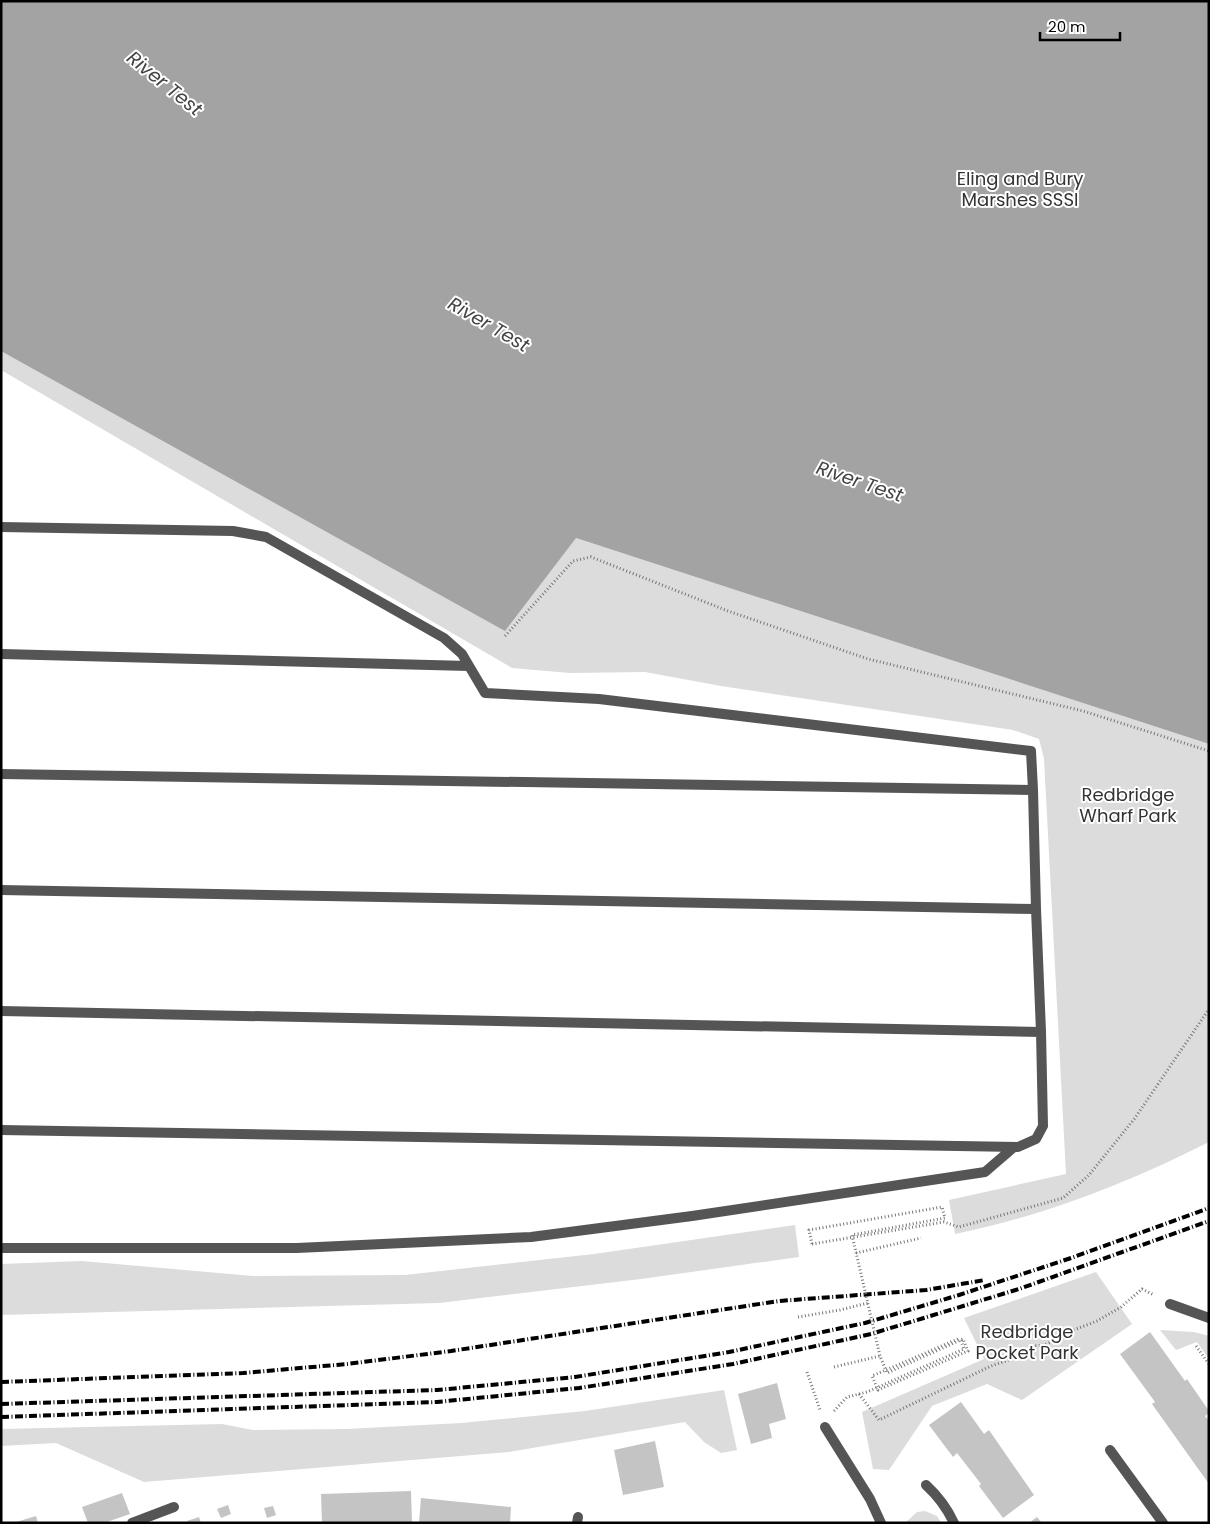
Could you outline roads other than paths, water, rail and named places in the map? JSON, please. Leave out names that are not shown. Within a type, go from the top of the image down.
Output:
[{"type":"street","points":[[1,527],[233,531],[266,537],[444,638],[462,654],[485,694],[599,699],[1031,751],[1043,1126],[1036,1139],[1018,1147],[1,1130]]},
{"type":"street","points":[[1,654],[469,666]]},
{"type":"street","points":[[1,774],[1033,790]]},
{"type":"street","points":[[1,890],[1036,909]]},
{"type":"street","points":[[1,1011],[1041,1032]]},
{"type":"street","points":[[1,1248],[297,1248],[532,1237],[692,1216],[985,1172],[1014,1147]]},
{"type":"street","points":[[1170,1304],[1209,1318]]},
{"type":"street","points":[[825,1427],[870,1499],[881,1523]]},
{"type":"street","points":[[1110,1450],[1163,1523]]},
{"type":"street","points":[[926,1485],[937,1496],[954,1523]]},
{"type":"street","points":[[132,1523],[174,1507]]},
{"type":"water","name":"River Test","points":[[1,1],[1209,1],[1209,744],[576,538],[505,631],[1,351]]},
{"type":"railway","points":[[1,1404],[437,1390],[575,1377],[729,1352],[865,1323],[959,1295],[1071,1258],[1209,1208]]},
{"type":"railway","points":[[1,1417],[437,1402],[579,1388],[733,1364],[871,1334],[1019,1289],[1209,1221]]},
{"type":"railway","points":[[1,1382],[243,1373],[347,1364],[451,1351],[779,1301],[926,1290],[985,1280]]},
{"type":"park label","name":"Eling and Bury Marshes SSSI","points":[[1020,189]]},
{"type":"park label","name":"Redbridge Wharf Park","points":[[1128,805]]},
{"type":"park label","name":"Redbridge Pocket Park","points":[[1027,1342]]}]
